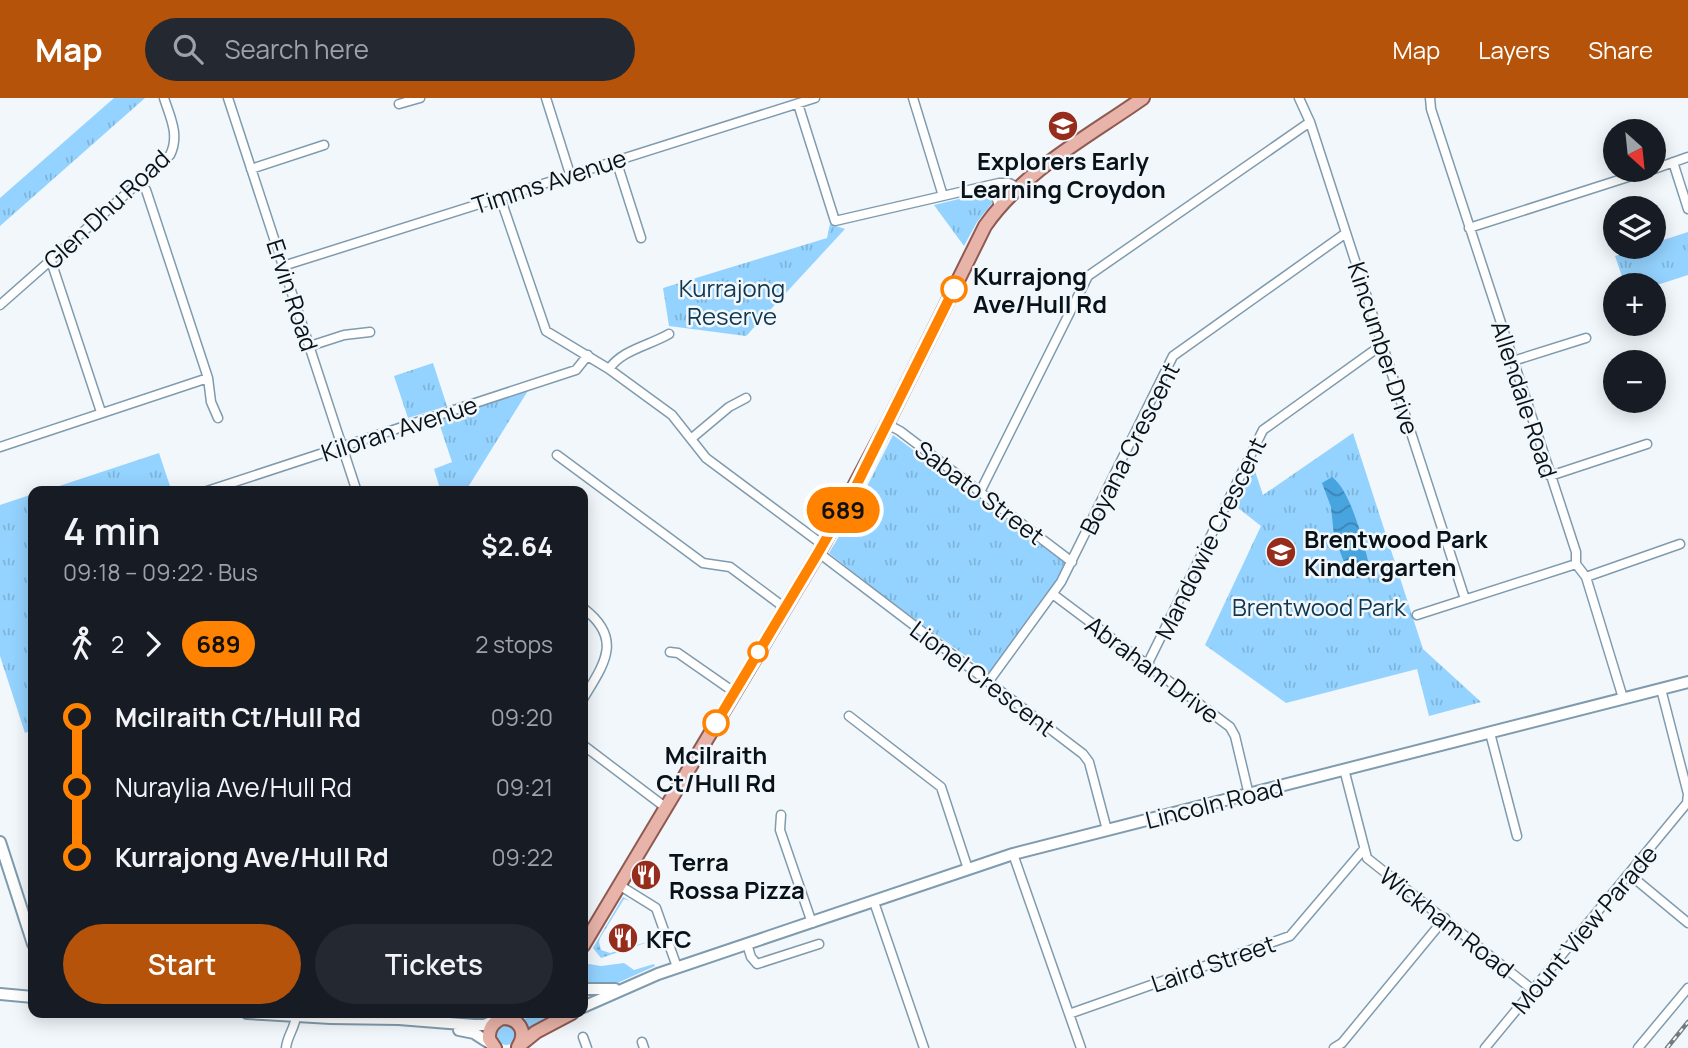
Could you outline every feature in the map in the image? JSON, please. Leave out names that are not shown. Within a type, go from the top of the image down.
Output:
[{"type":"main road","points":[[588,937],[821,549],[887,424],[985,226],[1017,187],[1143,98]]},
{"type":"main road","name":"Lincoln Road","points":[[588,1005],[626,986],[677,967],[1013,855],[1688,682]]},
{"type":"main road","points":[[0,842],[28,929]]},
{"type":"main road","name":"Lincoln Road","points":[[588,989],[626,986]]},
{"type":"main road","points":[[0,994],[28,996]]},
{"type":"main road","points":[[331,1018],[399,1019],[441,1026],[468,1031],[493,1046]]},
{"type":"main road","points":[[441,1026],[482,1025],[500,1018]]},
{"type":"main road","points":[[493,1046],[489,1031],[502,1018]]},
{"type":"main road","points":[[509,1018],[519,1024],[523,1034],[518,1047]]},
{"type":"main road","points":[[518,1047],[540,1029],[561,1018]]},
{"type":"street","name":"Glen Dhu Road","points":[[0,305],[167,159],[174,146],[174,131],[164,98]]},
{"type":"street","name":"Ervin Road","points":[[228,98],[355,486]]},
{"type":"street","points":[[399,104],[420,98]]},
{"type":"street","points":[[546,98],[570,174]]},
{"type":"street","name":"Timms Avenue","points":[[283,266],[815,98]]},
{"type":"street","points":[[913,98],[943,196]]},
{"type":"street","name":"Kincumber Drive","points":[[1299,98],[1310,122],[1465,599]]},
{"type":"street","name":"Allendale Road","points":[[1431,98],[1431,109],[1469,229],[1576,552],[1576,564],[1586,577],[1623,698]]},
{"type":"street","points":[[797,104],[835,221],[989,186],[1009,183],[1017,187]]},
{"type":"street","points":[[981,492],[1088,276],[1310,122]]},
{"type":"street","points":[[251,169],[324,145]]},
{"type":"street","points":[[1666,164],[1688,157]]},
{"type":"street","points":[[616,160],[641,238]]},
{"type":"street","points":[[1673,162],[1688,209]]},
{"type":"street","points":[[1469,229],[1612,182]]},
{"type":"street","points":[[140,183],[146,190],[208,378],[211,402],[218,418]]},
{"type":"street","points":[[989,186],[995,193],[999,206]]},
{"type":"street","name":"Lionel Crescent","points":[[500,197],[543,327],[609,369],[672,415],[706,458],[1083,754],[1089,762],[1107,830]]},
{"type":"street","name":"Boyana Crescent","points":[[989,681],[1054,595],[1173,356],[1346,233]]},
{"type":"street","points":[[51,261],[100,412]]},
{"type":"street","points":[[310,346],[344,335],[370,332]]},
{"type":"street","points":[[609,369],[617,357],[650,345],[669,334]]},
{"type":"street","points":[[1513,361],[1586,338]]},
{"type":"street","name":"Mandowie Crescent","points":[[1147,665],[1263,430],[1383,344]]},
{"type":"street","name":"Kiloran Avenue","points":[[222,486],[576,370],[588,355]]},
{"type":"street","points":[[0,447],[208,378]]},
{"type":"street","points":[[692,438],[729,407],[746,398]]},
{"type":"street","name":"Sabato Street","points":[[887,424],[900,431],[1072,562]]},
{"type":"street","points":[[1550,476],[1647,444]]},
{"type":"street","points":[[557,455],[703,563],[730,567],[785,608]]},
{"type":"street","points":[[1586,577],[1680,544]]},
{"type":"street","points":[[1417,615],[1576,564]]},
{"type":"street","name":"Abraham Drive","points":[[1054,595],[1230,727],[1235,736],[1249,795]]},
{"type":"street","points":[[588,613],[603,627],[607,639],[607,654],[588,691]]},
{"type":"street","points":[[670,652],[678,653],[734,692]]},
{"type":"street","name":"Mount View Parade","points":[[1485,1048],[1683,809],[1688,799],[1661,689]]},
{"type":"street","points":[[849,716],[941,788],[968,869]]},
{"type":"street","points":[[1490,733],[1517,836]]},
{"type":"street","points":[[588,749],[665,807]]},
{"type":"street","name":"Wickham Road","points":[[1344,769],[1367,858],[1533,990]]},
{"type":"street","points":[[781,815],[780,830],[812,923]]},
{"type":"street","name":"Laird Street","points":[[1069,1014],[1290,936],[1364,849]]},
{"type":"street","points":[[1013,855],[1081,1048]]},
{"type":"street","points":[[1629,874],[1688,923]]},
{"type":"street","points":[[619,885],[656,908],[677,967]]},
{"type":"street","points":[[874,902],[924,1048]]},
{"type":"street","points":[[1334,1048],[1342,1043],[1445,918]]},
{"type":"street","points":[[747,944],[751,957],[757,964],[819,944]]},
{"type":"street","points":[[1638,1048],[1688,988]]},
{"type":"street","points":[[286,1048],[296,1018]]},
{"type":"street","points":[[583,1037],[587,1048]]},
{"type":"green space","points":[[114,98],[145,98],[0,226],[0,198]]},
{"type":"green space","points":[[988,192],[993,202],[977,222],[964,246],[934,205]]},
{"type":"green space","name":"Kurrajong Reserve","points":[[830,224],[845,229],[746,336],[669,326],[663,288],[827,238]]},
{"type":"green space","points":[[1688,232],[1688,275],[1666,282],[1666,273],[1621,273],[1616,259],[1666,259],[1666,239]]},
{"type":"green space","points":[[433,363],[447,406],[408,418],[394,376]]},
{"type":"green space","points":[[529,389],[469,486],[439,486],[434,469],[452,462],[438,420]]},
{"type":"green space","name":"Brentwood Park","points":[[1353,433],[1423,649],[1481,702],[1429,716],[1417,669],[1286,703],[1205,645],[1261,526],[1233,504],[1253,465],[1263,495]]},
{"type":"green space","points":[[893,435],[1067,564],[1050,594],[989,673],[829,553],[856,508]]},
{"type":"green space","points":[[159,453],[170,486],[59,486]]},
{"type":"green space","points":[[28,496],[28,732],[25,733],[0,656],[0,505]]},
{"type":"green space","points":[[623,897],[630,901],[624,899],[600,938],[601,950],[610,953],[657,939],[601,958],[593,948]]},
{"type":"green space","points":[[624,963],[634,970],[654,964],[655,966],[613,985],[588,985],[588,964],[601,966]]},
{"type":"green space","points":[[444,1018],[479,1018],[481,1021]]},
{"type":"green space","points":[[526,1018],[549,1018],[527,1030],[522,1021]]},
{"type":"green space","points":[[502,1025],[510,1025],[516,1035],[510,1045],[502,1045],[496,1039],[496,1031]]},
{"type":"water","points":[[1332,477],[1351,505],[1360,533],[1370,568],[1370,573],[1363,578],[1349,575],[1334,536],[1331,507],[1322,483]]},
{"type":"railway","points":[[1667,1048],[1688,1022]]},
{"type":"bus line","name":"689","points":[[716,723],[853,492],[954,289]]},
{"type":"place","name":"Explorers Early Learning Croydon","points":[[1063,126]]},
{"type":"place","name":"Kurrajong Ave/Hull Rd","points":[[954,289]]},
{"type":"place","name":"Brentwood Park Kindergarten","points":[[1281,552]]},
{"type":"place","name":"Mcilraith Ct/Hull Rd","points":[[716,723]]},
{"type":"place","name":"Terra Rossa Pizza","points":[[646,875]]},
{"type":"place","name":"KFC","points":[[623,938]]}]
